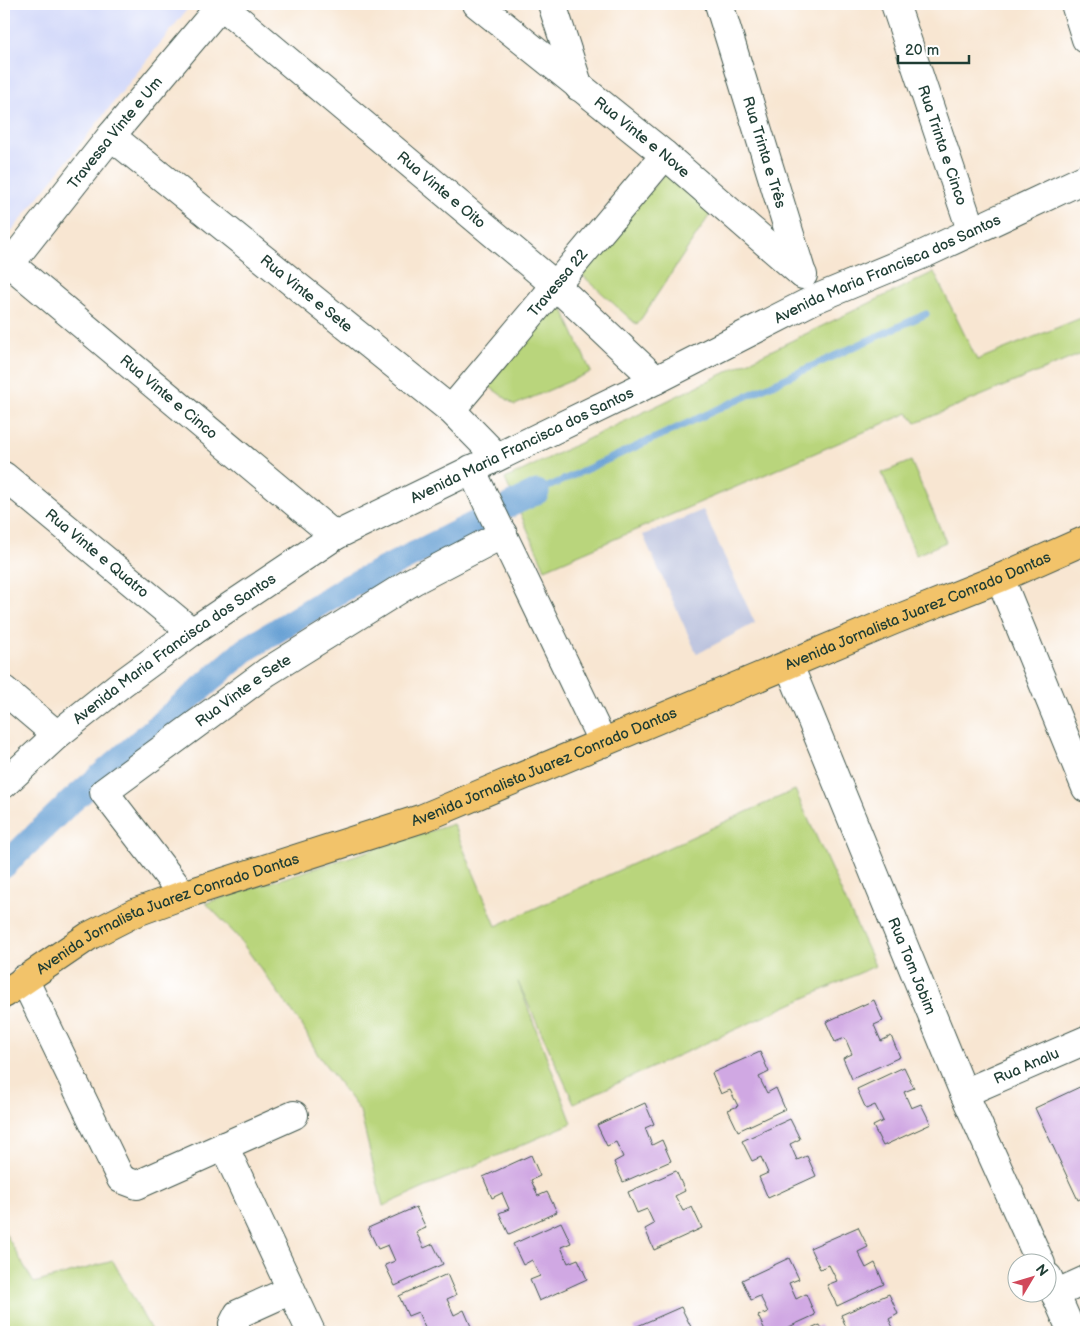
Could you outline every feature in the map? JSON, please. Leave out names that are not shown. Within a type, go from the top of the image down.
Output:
[{"type":"main road","name":"Avenida Jornalista Juarez Conrado Dantas","points":[[14,986],[89,936],[134,914],[183,895],[423,818],[1000,578],[1086,540]]},
{"type":"street","name":"Travessa Vinte e Um","points":[[7,261],[221,4]]},
{"type":"street","name":"Rua Vinte e Oito","points":[[221,4],[555,285],[656,380]]},
{"type":"street","name":"Rua Vinte e Nove","points":[[477,4],[665,155],[803,275]]},
{"type":"street","points":[[552,4],[579,87]]},
{"type":"street","name":"Rua Trinta e Três","points":[[720,4],[803,275],[813,300]]},
{"type":"street","name":"Rua Trinta e Cinco","points":[[895,4],[971,230]]},
{"type":"street","points":[[1075,4],[1086,39]]},
{"type":"street","name":"Rua Vinte e Sete","points":[[111,136],[451,410],[496,456]]},
{"type":"street","name":"Travessa 22","points":[[451,410],[665,155]]},
{"type":"street","name":"Avenida Maria Francisca dos Santos","points":[[4,784],[57,735],[192,632],[334,536],[656,380],[813,300],[926,253],[971,230],[1086,178]]},
{"type":"street","name":"Rua Vinte e Cinco","points":[[7,261],[334,536]]},
{"type":"street","points":[[472,469],[603,743]]},
{"type":"street","name":"Rua Vinte e Quatro","points":[[4,476],[192,632]]},
{"type":"street","name":"Rua Vinte e Sete","points":[[183,895],[104,792],[267,672],[413,582],[503,534]]},
{"type":"street","points":[[1000,578],[1086,788]]},
{"type":"street","name":"Rua Tom Jobim","points":[[789,665],[964,1093],[1037,1254]]},
{"type":"street","points":[[4,690],[57,735]]},
{"type":"street","points":[[14,986],[120,1179],[137,1185],[294,1115]]},
{"type":"street","name":"Rua Analu","points":[[964,1093],[1086,1040]]},
{"type":"street","points":[[224,1146],[312,1332]]},
{"type":"street","points":[[1058,1284],[1086,1280]]},
{"type":"street","points":[[237,1332],[233,1324],[238,1314],[291,1290]]},
{"type":"street","points":[[1058,1301],[1072,1332]]},
{"type":"shaded area","points":[[4,4],[185,4],[189,7],[11,232],[4,226]]},
{"type":"shaded area","points":[[703,510],[755,623],[697,654],[643,535]]},
{"type":"green space","points":[[668,170],[711,213],[637,325],[580,273]]},
{"type":"green space","points":[[934,272],[977,360],[1086,316],[1086,352],[916,423],[908,413],[545,569],[505,479]]},
{"type":"green space","points":[[560,303],[591,372],[515,405],[487,385]]},
{"type":"green space","points":[[911,461],[946,542],[916,555],[882,473]]},
{"type":"green space","points":[[795,790],[875,966],[574,1103],[518,982],[572,1123],[383,1206],[360,1111],[318,1055],[303,1027],[237,936],[206,903],[453,824],[496,926]]},
{"type":"green space","points":[[4,1231],[34,1283],[113,1261],[152,1332],[4,1332]]},
{"type":"building","points":[[874,1000],[883,1021],[874,1025],[881,1041],[891,1036],[900,1057],[852,1079],[843,1058],[852,1054],[845,1038],[835,1042],[826,1022]]},
{"type":"building","points":[[760,1052],[769,1072],[759,1077],[767,1093],[776,1088],[785,1109],[738,1131],[728,1110],[738,1106],[730,1090],[721,1094],[712,1073]]},
{"type":"building","points":[[904,1067],[914,1088],[904,1092],[911,1108],[921,1104],[931,1124],[883,1146],[873,1126],[883,1121],[875,1105],[866,1109],[857,1089]]},
{"type":"building","points":[[1086,1084],[1086,1196],[1078,1200],[1035,1108]]},
{"type":"building","points":[[645,1103],[654,1124],[645,1128],[652,1145],[662,1140],[671,1161],[623,1182],[614,1162],[623,1157],[616,1142],[607,1146],[597,1125]]},
{"type":"building","points":[[790,1119],[800,1139],[790,1144],[797,1160],[807,1156],[816,1176],[768,1198],[759,1177],[768,1173],[761,1157],[752,1161],[742,1141]]},
{"type":"building","points":[[531,1155],[540,1176],[531,1180],[538,1196],[547,1192],[557,1212],[509,1234],[499,1213],[509,1209],[502,1193],[492,1198],[483,1177]]},
{"type":"building","points":[[676,1171],[685,1191],[675,1196],[683,1211],[692,1207],[702,1228],[654,1250],[645,1229],[654,1224],[647,1209],[637,1213],[628,1192]]},
{"type":"building","points":[[416,1207],[426,1228],[416,1232],[424,1248],[433,1244],[443,1264],[395,1286],[385,1265],[395,1261],[388,1245],[378,1249],[368,1228]]},
{"type":"building","points":[[561,1222],[571,1243],[561,1247],[568,1263],[578,1259],[587,1279],[539,1301],[530,1280],[540,1276],[532,1260],[523,1265],[513,1244]]},
{"type":"building","points":[[858,1227],[868,1247],[858,1252],[866,1268],[875,1263],[884,1284],[837,1306],[827,1285],[837,1281],[829,1265],[820,1269],[810,1248]]},
{"type":"building","points":[[789,1258],[799,1279],[789,1283],[796,1299],[806,1294],[815,1315],[778,1332],[766,1332],[758,1316],[768,1312],[760,1296],[751,1300],[742,1280]]},
{"type":"building","points":[[447,1274],[456,1295],[447,1299],[454,1315],[464,1310],[473,1331],[416,1332],[425,1328],[418,1312],[408,1316],[399,1296]]},
{"type":"building","points":[[889,1294],[898,1314],[889,1319],[895,1332],[848,1332],[841,1315]]},
{"type":"building","points":[[681,1307],[691,1327],[682,1332],[635,1332],[633,1328]]},
{"type":"building","points":[[820,1325],[823,1332],[804,1332]]},
{"type":"waterway","points":[[537,492],[926,314]]},
{"type":"waterway","points":[[510,505],[537,492]]},
{"type":"waterway","points":[[4,866],[67,805],[245,650],[344,589],[476,523]]}]
